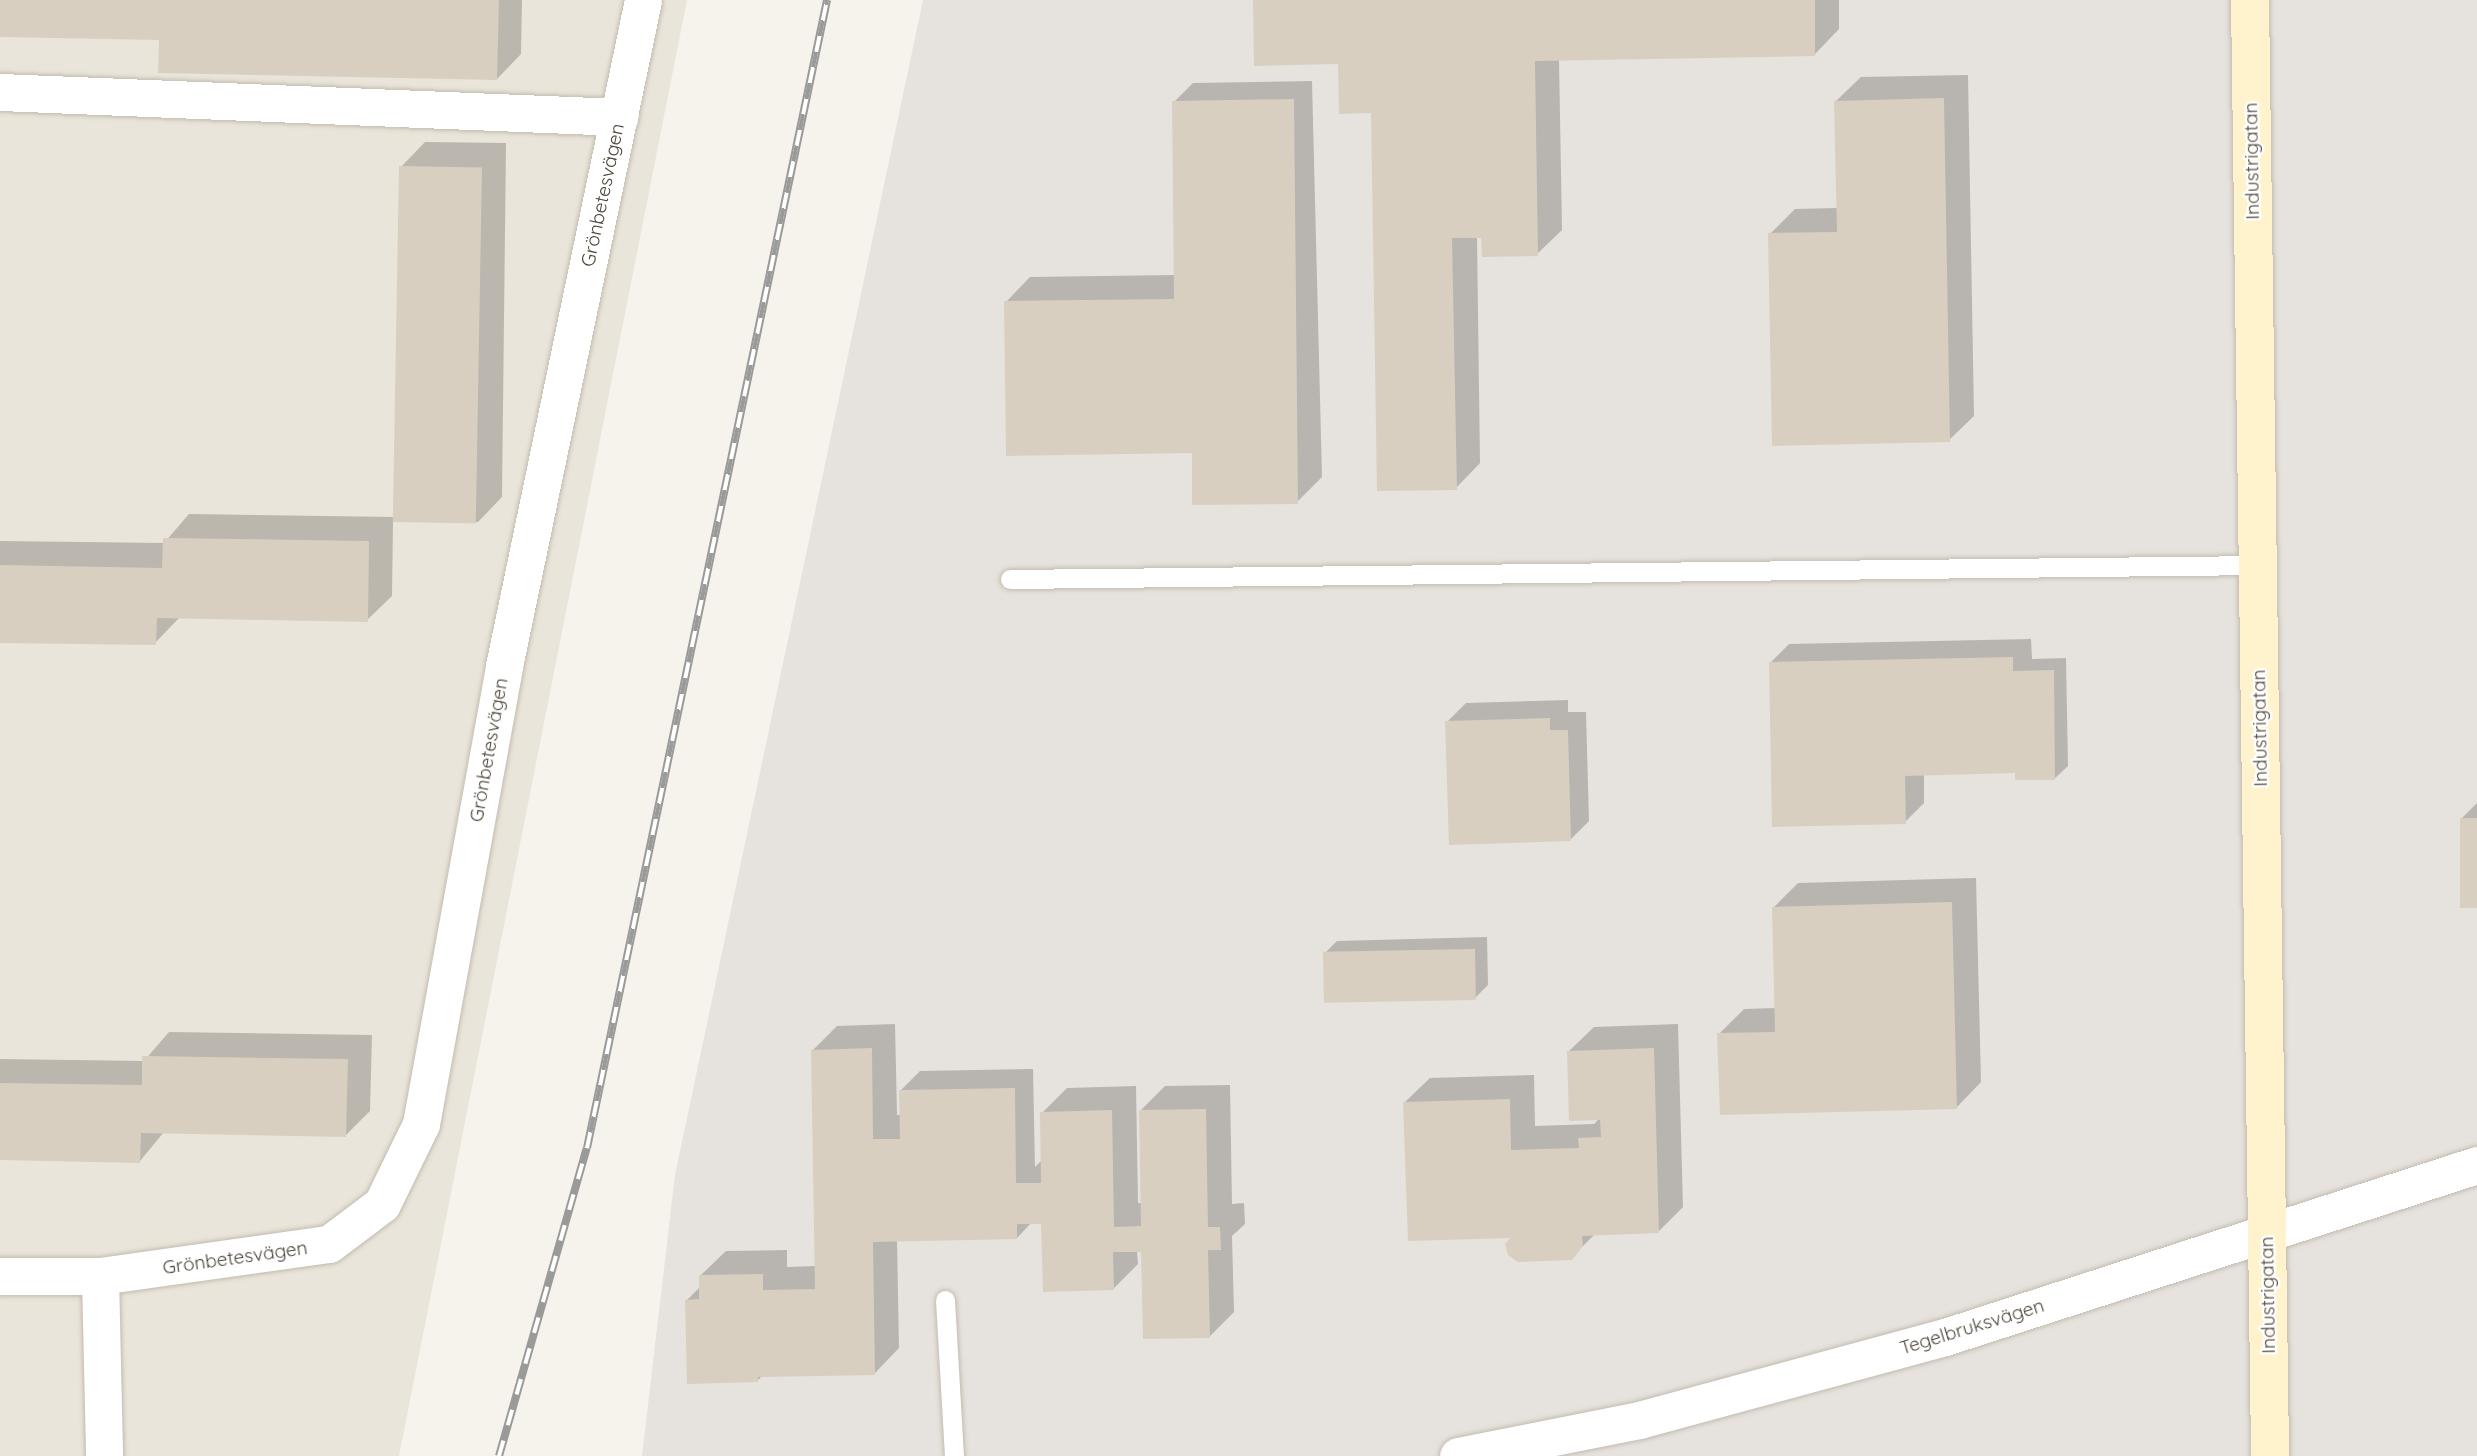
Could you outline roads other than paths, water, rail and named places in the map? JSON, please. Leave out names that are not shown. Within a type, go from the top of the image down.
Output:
[{"type":"street","name":"Grönbetesvägen","points":[[0,1276],[100,1276],[329,1244],[382,1204],[421,1124],[504,666],[643,0]]},
{"type":"street","name":"Industrigatan","points":[[2250,0],[2270,1456]]},
{"type":"street","points":[[0,92],[619,117]]},
{"type":"street","name":"Tegelbruksvägen","points":[[1458,1456],[1639,1420],[1932,1340],[2477,1165]]},
{"type":"street","points":[[100,1276],[104,1456]]},
{"type":"lane","points":[[1010,579],[2258,565]]},
{"type":"lane","points":[[945,1300],[954,1456]]},
{"type":"railway","points":[[499,1456],[587,1148],[827,0]]}]
